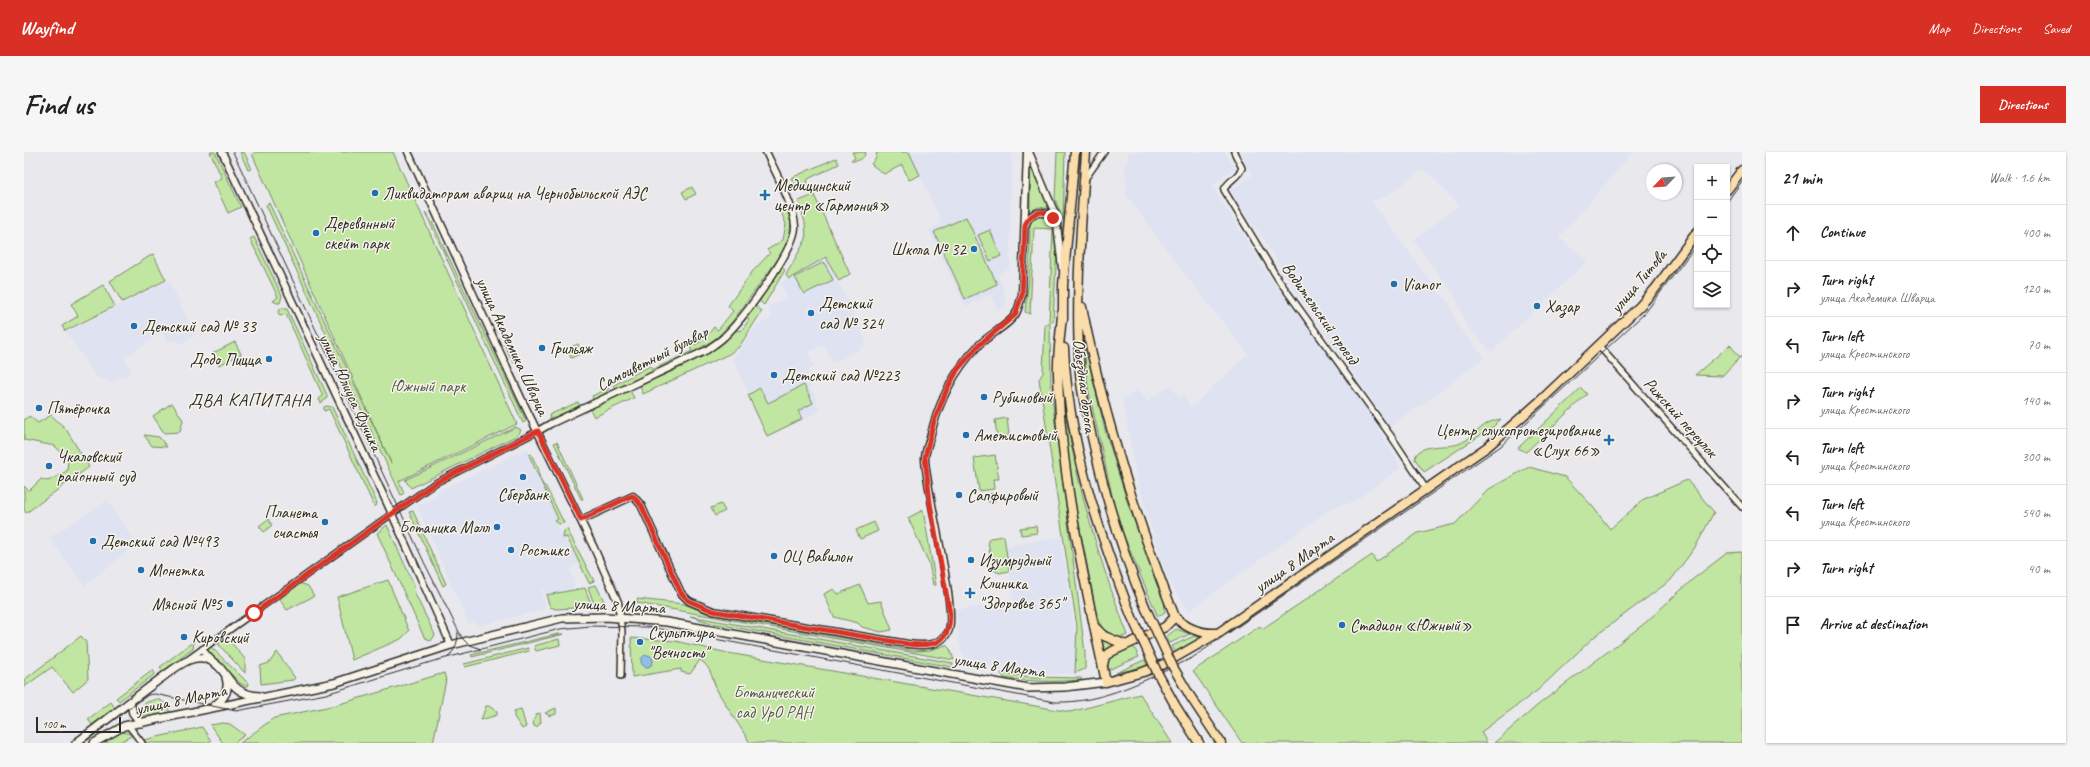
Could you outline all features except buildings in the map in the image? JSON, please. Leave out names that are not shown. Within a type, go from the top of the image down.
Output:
[{"type":"main road","name":"Объездная дорога","points":[[1075,152],[1063,285],[1062,313],[1065,377],[1080,453],[1101,537],[1131,615],[1148,655],[1175,705],[1199,743]]},
{"type":"main road","name":"Объездная дорога","points":[[1086,152],[1077,283],[1080,374],[1089,422],[1118,534],[1146,609],[1167,654],[1190,696],[1221,743]]},
{"type":"main road","points":[[1730,186],[1742,170]]},
{"type":"main road","name":"улица Титова","points":[[1599,346],[1640,306],[1655,289],[1694,236]]},
{"type":"main road","points":[[1077,283],[1095,367],[1134,508],[1175,617],[1186,626],[1200,633],[1218,633]]},
{"type":"main road","points":[[1062,313],[1058,373],[1061,427],[1070,495],[1106,682]]},
{"type":"main road","name":"улица 8 Марта","points":[[94,743],[113,731],[128,725],[178,716],[213,706],[278,695],[357,676],[451,645],[562,618],[620,617],[667,622],[1028,688],[1065,687],[1106,682],[1143,672],[1164,664],[1218,633],[1499,437],[1599,346]]},
{"type":"main road","points":[[1103,666],[1106,656],[1165,627],[1175,617]]},
{"type":"main road","points":[[1094,626],[1104,636],[1126,645]]},
{"type":"main road","name":"улица 8 Марта","points":[[76,743],[186,661],[198,658],[213,662],[232,684],[248,694],[278,695]]},
{"type":"main road","points":[[213,706],[222,700],[227,689],[224,674]]},
{"type":"main road","points":[[130,702],[133,713],[141,723]]},
{"type":"street","name":"улица Юлиуса Фучика","points":[[222,152],[392,513],[451,645]]},
{"type":"street","name":"улица Академика Шварца","points":[[408,152],[581,520],[618,602],[620,617]]},
{"type":"street","name":"Самоцветный бульвар","points":[[538,431],[696,355],[717,343],[728,333],[782,259],[791,243],[795,226],[793,214],[766,152]]},
{"type":"street","points":[[581,520],[633,496],[641,505],[681,593],[689,601],[713,611],[908,644],[931,645],[940,641],[948,632],[950,626],[950,608],[930,503],[925,457],[934,421],[947,389],[958,369],[979,345],[1015,315],[1022,295],[1028,152]]},
{"type":"street","points":[[1028,152],[1056,216],[1063,285]]},
{"type":"street","points":[[1084,180],[1104,152]]},
{"type":"street","name":"Водительский проезд","points":[[1234,152],[1242,168],[1240,175],[1225,187],[1224,190],[1278,279],[1391,436],[1426,489]]},
{"type":"street","points":[[1025,225],[1033,213],[1041,212],[1050,214],[1058,228]]},
{"type":"street","name":"Рижский переулок","points":[[1599,346],[1742,507]]},
{"type":"street","name":"улица 8 Марта","points":[[186,661],[435,483],[538,431]]},
{"type":"street","points":[[620,617],[622,631],[621,676]]},
{"type":"street","points":[[202,649],[213,662]]},
{"type":"street","points":[[128,725],[142,743]]},
{"type":"shaded area","name":"Школа № 32","points":[[909,152],[1012,152],[1010,268],[998,274],[1006,297],[1005,306],[998,311],[990,295],[965,307],[929,230],[942,223]]},
{"type":"shaded area","points":[[1128,152],[1225,152],[1235,168],[1212,186],[1270,278],[1302,318],[1370,414],[1401,468],[1353,502],[1332,508],[1189,611],[1166,576],[1138,485],[1122,399],[1138,390],[1148,401],[1170,385],[1179,397],[1183,394],[1191,407],[1248,354],[1193,285],[1126,195],[1125,165],[1127,162]]},
{"type":"shaded area","points":[[1237,152],[1633,152],[1559,238],[1588,261],[1491,352],[1466,325],[1454,294],[1413,240],[1458,206],[1431,175],[1422,170],[1385,197],[1375,200],[1370,199],[1438,291],[1449,303],[1458,326],[1485,357],[1433,397],[1390,426],[1287,278],[1263,238],[1229,191],[1253,175]]},
{"type":"shaded area","points":[[826,257],[866,340],[864,347],[833,363],[826,349],[821,346],[808,352],[814,366],[809,369],[807,381],[821,411],[767,436],[732,357],[735,356],[756,326],[772,318],[767,307],[787,297],[781,283]]},
{"type":"shaded area","name":"Детский сад № 33","points":[[169,280],[195,335],[179,344],[176,339],[168,342],[162,333],[124,358],[132,372],[110,383],[96,377],[66,332]]},
{"type":"shaded area","points":[[527,449],[558,519],[555,521],[563,538],[566,537],[580,563],[569,569],[574,580],[574,589],[546,595],[544,589],[542,590],[545,606],[543,610],[477,626],[474,622],[468,623],[417,506],[438,496],[436,492]]},
{"type":"shaded area","name":"Детский сад №493","points":[[108,500],[136,544],[85,586],[49,538]]},
{"type":"shaded area","points":[[1061,537],[1081,674],[1032,674],[967,662],[959,644],[956,610],[1014,602],[1005,546]]},
{"type":"green space","points":[[210,152],[215,152],[241,207],[228,213],[214,182],[222,178]]},
{"type":"green space","points":[[240,152],[244,152],[252,169],[248,170]]},
{"type":"green space","name":"Южный парк","points":[[257,152],[393,152],[517,424],[399,481],[404,493],[401,495],[266,205],[269,203],[391,463],[252,154]]},
{"type":"green space","points":[[852,152],[866,152],[864,157],[860,160],[851,161],[855,158]]},
{"type":"green space","points":[[877,152],[909,152],[920,175],[909,180],[902,165],[884,174],[871,164],[876,158]]},
{"type":"green space","points":[[1057,152],[1065,152],[1063,220],[1055,199]]},
{"type":"green space","points":[[836,158],[839,164],[808,179],[807,185],[797,189],[791,178]]},
{"type":"green space","points":[[1030,165],[1050,209],[1038,207],[1030,212]]},
{"type":"green space","points":[[692,187],[696,194],[686,199],[682,192]]},
{"type":"green space","points":[[814,195],[850,274],[839,281],[826,257],[789,279],[786,275],[806,239],[805,223],[799,201]]},
{"type":"green space","points":[[787,210],[790,222],[790,233],[781,255],[732,322],[717,338],[692,353],[616,389],[614,385],[650,366],[652,370],[692,351],[690,347],[704,340],[714,327],[718,330],[733,311],[728,306],[752,272],[770,253],[767,250],[783,240],[786,224],[781,212]]},
{"type":"green space","points":[[425,212],[432,222],[526,421],[523,423]]},
{"type":"green space","points":[[1041,215],[1052,221],[1056,230],[1057,246],[1053,322],[1049,322],[1053,229],[1034,228],[1030,314],[1025,312],[1029,278],[1030,223],[1037,216]]},
{"type":"green space","points":[[966,217],[997,284],[965,299],[934,232]]},
{"type":"green space","points":[[990,230],[1001,256],[990,261],[978,235]]},
{"type":"green space","points":[[254,237],[282,296],[280,303],[273,301],[278,297],[250,239]]},
{"type":"green space","points":[[153,254],[166,280],[122,302],[110,281]]},
{"type":"green space","points":[[824,262],[833,280],[804,294],[795,277]]},
{"type":"green space","points":[[782,267],[785,270],[764,305],[758,300]]},
{"type":"green space","points":[[103,285],[115,306],[65,331],[62,326],[78,316],[71,304]]},
{"type":"green space","points":[[754,305],[762,311],[739,347],[729,354],[643,394],[640,386],[703,356],[725,340],[735,330],[741,331],[749,320],[746,317]]},
{"type":"green space","points":[[281,308],[287,309],[327,395],[327,398],[321,403],[319,399],[323,396],[286,314],[280,316],[278,312]]},
{"type":"green space","points":[[1045,324],[1050,324],[1051,391],[1085,652],[1085,669],[1075,673],[1077,627],[1039,379],[1043,373]]},
{"type":"green space","points":[[1083,338],[1105,430],[1128,504],[1164,600],[1165,612],[1158,617],[1118,522],[1088,388]]},
{"type":"green space","points":[[235,342],[241,354],[219,365],[213,353]]},
{"type":"green space","points":[[508,342],[518,362],[514,363],[504,344]]},
{"type":"green space","points":[[578,344],[582,353],[571,358],[567,349]]},
{"type":"green space","points":[[1730,345],[1740,357],[1722,376],[1695,375]]},
{"type":"green space","points":[[1061,379],[1071,445],[1086,509],[1105,573],[1128,635],[1122,637],[1116,637],[1107,632],[1096,612],[1069,467],[1065,438]]},
{"type":"green space","points":[[804,385],[813,403],[798,411],[802,419],[767,436],[748,395],[760,388],[768,403]]},
{"type":"green space","points":[[609,388],[605,394],[593,400],[592,396]]},
{"type":"green space","points":[[1581,388],[1587,394],[1526,452],[1518,448]]},
{"type":"green space","points":[[630,390],[634,398],[594,417],[590,409]]},
{"type":"green space","points":[[578,402],[580,406],[550,419],[549,415]]},
{"type":"green space","points":[[172,403],[183,420],[180,432],[164,433],[153,416]]},
{"type":"green space","points":[[324,407],[332,407],[377,503],[376,506],[374,506],[329,409],[324,411]]},
{"type":"green space","points":[[51,415],[66,429],[89,467],[26,513],[24,510],[24,486],[29,491],[41,479],[48,481],[67,471],[68,460],[55,446],[24,440],[24,420],[29,416],[38,423]]},
{"type":"green space","points":[[1007,418],[1009,435],[997,437],[995,420]]},
{"type":"green space","points":[[1501,419],[1493,427],[1424,472],[1415,459],[1416,455],[1425,448],[1461,443],[1494,420]]},
{"type":"green space","points":[[516,427],[521,430],[518,435],[411,488],[405,480]]},
{"type":"green space","points":[[144,435],[159,437],[167,447],[152,446]]},
{"type":"green space","points":[[557,442],[583,499],[581,499],[554,443]]},
{"type":"green space","points":[[531,454],[539,470],[540,479],[529,455]]},
{"type":"green space","points":[[995,455],[999,479],[993,479],[994,489],[979,491],[974,458]]},
{"type":"green space","points":[[1529,467],[1565,477],[1593,507],[1610,529],[1644,499],[1687,480],[1714,512],[1696,546],[1671,580],[1594,637],[1538,690],[1481,732],[1487,743],[1242,743],[1193,671],[1260,626],[1262,629],[1372,555],[1376,562],[1418,533],[1455,524],[1489,489]]},
{"type":"green space","points":[[542,483],[546,487],[564,523],[559,524],[555,521],[558,519]]},
{"type":"green space","points":[[991,493],[996,498],[991,503],[986,498]]},
{"type":"green space","points":[[721,504],[725,511],[715,516],[711,508]]},
{"type":"green space","points":[[923,510],[936,585],[933,585],[929,563],[908,518]]},
{"type":"green space","points":[[413,511],[446,584],[443,586],[409,512]]},
{"type":"green space","points":[[268,519],[272,525],[264,532],[259,526]]},
{"type":"green space","points":[[874,522],[878,531],[860,539],[856,530]]},
{"type":"green space","points":[[387,525],[414,585],[415,594],[435,635],[431,641],[424,637],[377,533]]},
{"type":"green space","points":[[1036,526],[1037,533],[1021,535],[1020,528]]},
{"type":"green space","points":[[567,529],[594,581],[589,583],[567,537],[563,538],[564,531]]},
{"type":"green space","points":[[1004,536],[1009,571],[999,573],[992,569],[988,541],[990,538]]},
{"type":"green space","points":[[1742,552],[1742,743],[1494,743],[1538,705],[1645,623],[1693,579],[1727,553]]},
{"type":"green space","points":[[388,580],[409,631],[401,639],[352,660],[337,597]]},
{"type":"green space","points":[[300,583],[308,586],[314,596],[287,610],[280,600],[282,596]]},
{"type":"green space","points":[[596,585],[604,601],[604,605],[601,607],[595,607],[588,587]]},
{"type":"green space","points":[[860,585],[868,603],[881,601],[892,630],[881,632],[862,627],[858,623],[834,617],[824,594],[834,589],[838,594]]},
{"type":"green space","points":[[585,588],[592,607],[556,609],[550,607],[546,595]]},
{"type":"green space","points":[[637,599],[684,604],[709,614],[914,651],[930,650],[946,645],[950,649],[954,660],[637,603]]},
{"type":"green space","points":[[690,616],[953,663],[952,667],[711,623]]},
{"type":"green space","points":[[1176,629],[1190,634],[1170,643],[1166,637]]},
{"type":"green space","points":[[558,634],[564,634],[472,657],[471,655]]},
{"type":"green space","points":[[81,636],[86,642],[88,679],[73,692],[52,667],[24,687],[24,680]]},
{"type":"green space","points":[[1194,636],[1203,637],[1176,654],[1172,646]]},
{"type":"green space","points":[[1101,637],[1116,645],[1104,651]]},
{"type":"green space","name":"Ботанический сад УрО РАН","points":[[631,638],[675,641],[728,653],[1070,712],[1140,694],[1172,743],[750,743],[718,692],[709,670],[704,663],[700,660],[690,674],[681,672],[681,669],[632,677]]},
{"type":"green space","points":[[559,639],[560,645],[536,651],[534,646]]},
{"type":"green space","points":[[229,640],[245,659],[245,673],[218,644]]},
{"type":"green space","points":[[194,641],[193,649],[163,671],[160,667]]},
{"type":"green space","points":[[1133,645],[1139,657],[1108,670],[1108,658]]},
{"type":"green space","points":[[210,646],[248,683],[247,687],[240,683],[206,649]]},
{"type":"green space","points":[[528,648],[529,651],[465,667],[464,664]]},
{"type":"green space","points":[[277,652],[295,678],[293,680],[261,684],[260,666],[269,663]]},
{"type":"green space","points":[[1144,660],[1147,666],[1116,673]]},
{"type":"green space","points":[[153,670],[155,674],[119,701],[116,698]]},
{"type":"green space","points":[[444,673],[446,680],[433,743],[240,743],[274,718],[336,705]]},
{"type":"green space","points":[[1001,673],[1031,677],[1081,678],[1082,680],[1023,680],[1004,678]]},
{"type":"green space","points":[[157,699],[163,701],[170,714],[148,717],[137,709],[147,702]]},
{"type":"green space","points":[[111,702],[115,708],[92,725],[88,719]]},
{"type":"green space","points":[[486,706],[489,706],[497,712],[497,715],[481,720]]},
{"type":"green space","points":[[556,708],[556,714],[550,716],[545,713]]},
{"type":"green space","points":[[521,709],[526,727],[522,729],[514,717],[514,711]]},
{"type":"green space","points":[[540,713],[541,722],[537,727],[534,726],[533,721],[537,714]]},
{"type":"green space","points":[[223,723],[230,724],[245,735],[234,743],[223,743],[210,725]]},
{"type":"green space","points":[[202,727],[211,741],[206,743],[147,743],[144,740]]},
{"type":"green space","points":[[119,732],[133,735],[118,743],[103,743]]},
{"type":"water","points":[[645,655],[649,655],[653,661],[649,667],[645,667],[641,663],[641,659]]},
{"type":"tram line","points":[[233,152],[424,562],[462,638],[468,644],[481,649]]},
{"type":"tram line","points":[[1728,200],[1742,181]]},
{"type":"tram line","points":[[82,743],[148,695],[155,694],[236,711],[326,694],[434,661],[560,629],[590,626],[647,627],[666,630],[1055,702],[1073,702],[1108,694],[1143,681],[1192,658],[1501,446],[1645,313],[1694,248]]},
{"type":"tram line","points":[[447,658],[456,646],[458,632]]},
{"type":"place","name":"Ликвидаторам аварии на Чернобыльской АЭС","points":[[375,193]]},
{"type":"place","name":"Медицинский центр «Гармония»","points":[[765,195]]},
{"type":"place","name":"Деревянный скейт парк","points":[[316,233]]},
{"type":"place","name":"Школа № 32","points":[[974,249]]},
{"type":"place","name":"Vianor","points":[[1394,284]]},
{"type":"place","name":"Хазар","points":[[1537,306]]},
{"type":"place","name":"Детский сад № 324","points":[[811,313]]},
{"type":"place","name":"Детский сад № 33","points":[[134,326]]},
{"type":"place","name":"Грильяж","points":[[542,348]]},
{"type":"place","name":"Додо Пицца","points":[[269,359]]},
{"type":"place","name":"Детский сад №223","points":[[774,375]]},
{"type":"place","name":"Рубиновый","points":[[984,397]]},
{"type":"place","name":"Пятёрочка","points":[[39,408]]},
{"type":"place","name":"Аметистовый","points":[[966,435]]},
{"type":"place","name":"Центр слухопротезирование «Слух 66»","points":[[1609,440]]},
{"type":"place","name":"Чкаловский районный суд","points":[[49,466]]},
{"type":"place","name":"Сбербанк","points":[[523,477]]},
{"type":"place","name":"Сапфировый","points":[[959,495]]},
{"type":"place","name":"Планета счастья","points":[[325,522]]},
{"type":"place","name":"Ботаника Молл","points":[[497,527]]},
{"type":"place","name":"Детский сад №493","points":[[93,541]]},
{"type":"place","name":"Ростикс","points":[[511,550]]},
{"type":"place","name":"ОЦ Вавилон","points":[[774,556]]},
{"type":"place","name":"Изумрудный","points":[[971,560]]},
{"type":"place","name":"Монетка","points":[[141,570]]},
{"type":"place","name":"Клиника \"Здоровье 365\"","points":[[970,593]]},
{"type":"place","name":"Мясной №5","points":[[230,604]]},
{"type":"place","name":"Стадион «Южный»","points":[[1342,625]]},
{"type":"place","name":"Кировский","points":[[184,637]]},
{"type":"place","name":"Скульптура \"Вечность\"","points":[[640,642]]},
{"type":"district","name":"ДВА КАПИТАНА","points":[[250,400]]},
{"type":"route","points":[[254,613],[435,483],[529,437],[538,431],[581,520],[629,497],[633,496],[637,499],[681,593],[689,601],[713,611],[920,646],[931,645],[940,641],[948,632],[950,626],[950,608],[930,503],[925,457],[934,421],[942,398],[958,369],[979,345],[1015,315],[1022,295],[1024,277],[1025,225],[1027,220],[1033,213],[1037,212],[1050,214],[1053,218]]}]
